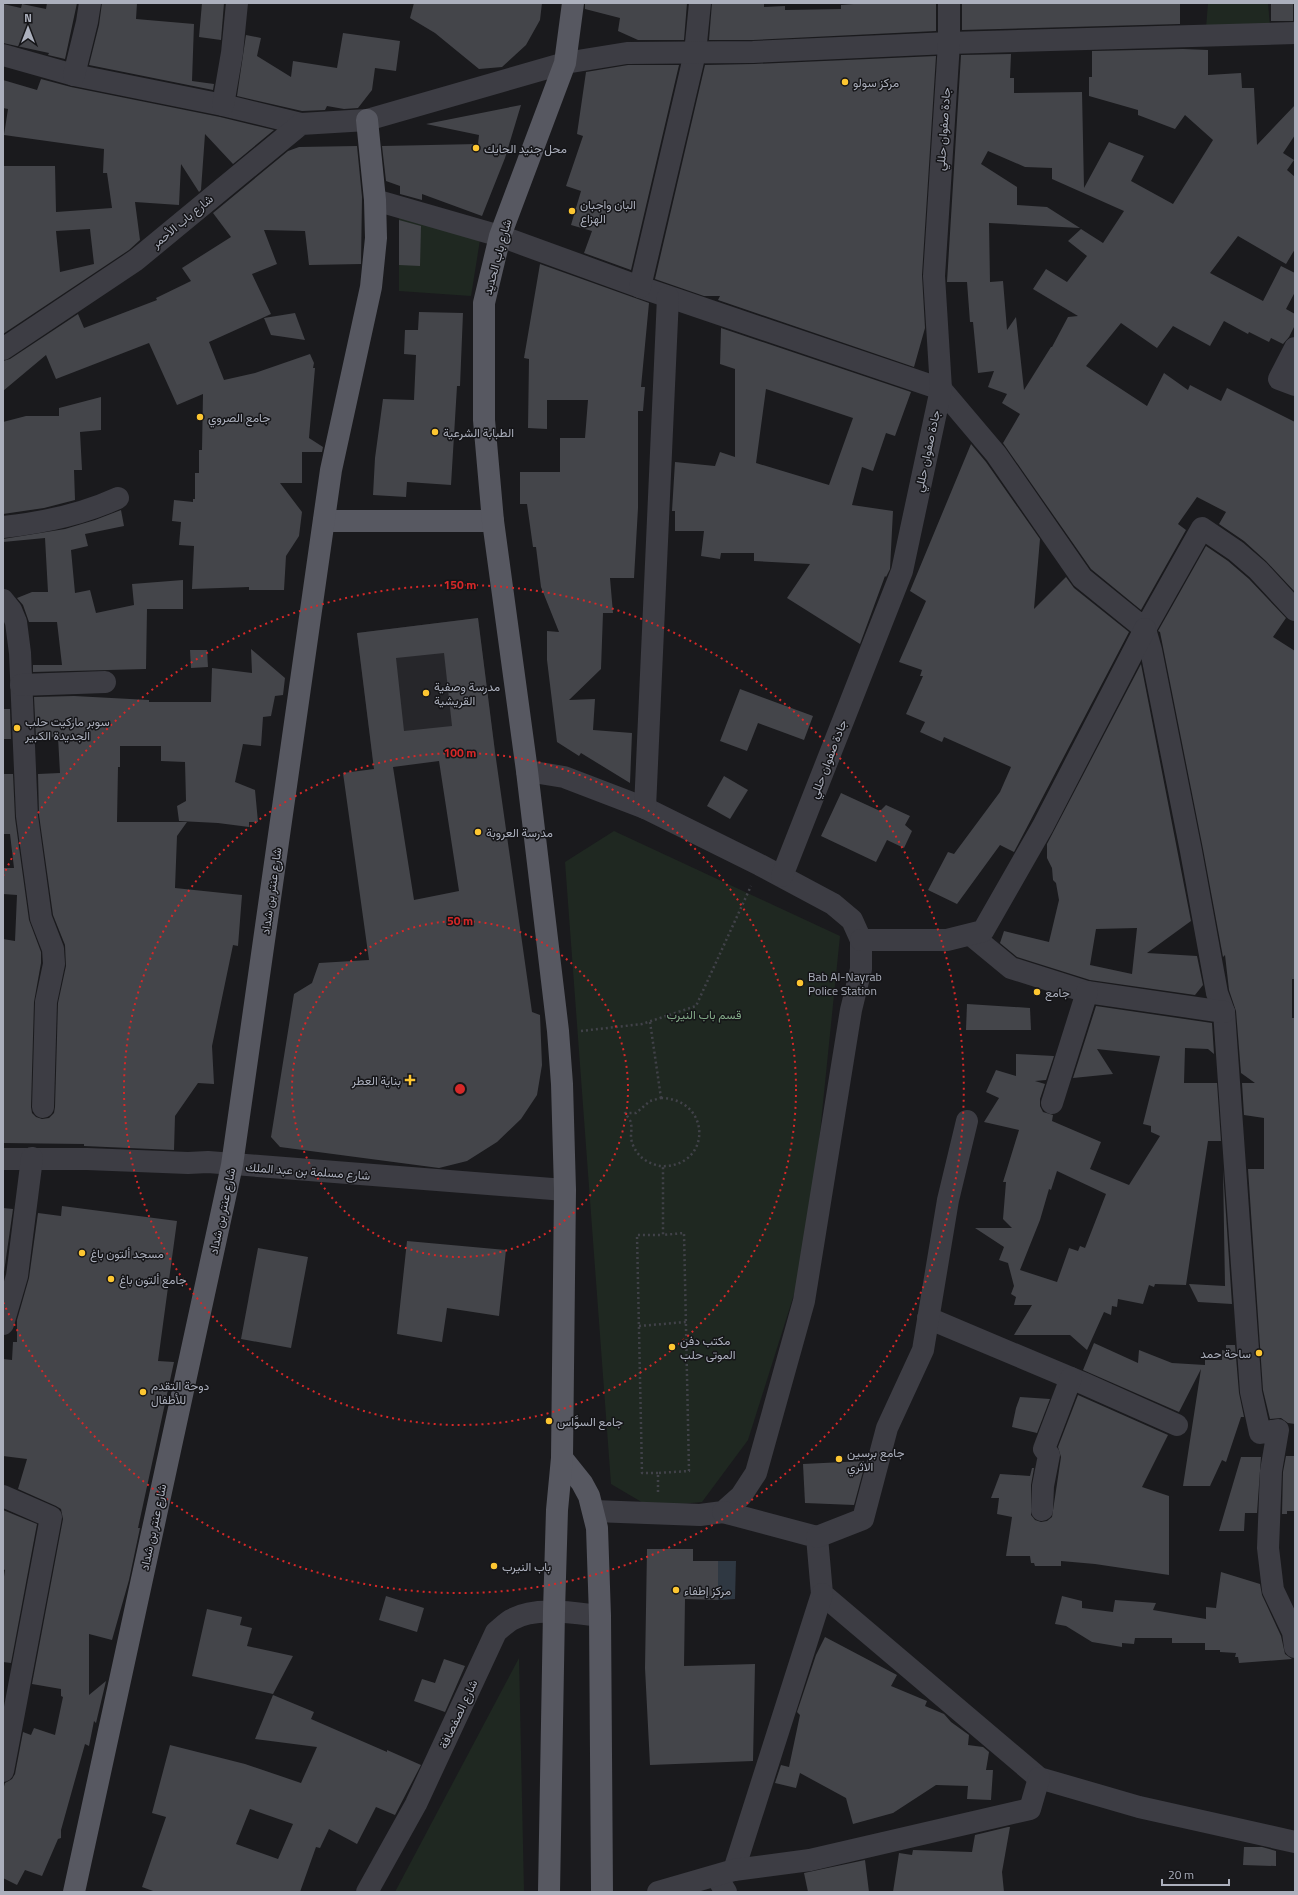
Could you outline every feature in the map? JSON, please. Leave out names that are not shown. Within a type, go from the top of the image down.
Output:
[{"type":"main road","name":"شارع باب الحديد","points":[[549,1892],[557,1510],[562,1458],[565,1190],[562,1084],[558,1031],[527,771],[492,521],[484,420],[484,303],[500,236],[565,63],[573,3]]},
{"type":"main road","name":"شارع عنتر بن شداد","points":[[74,1892],[232,1165],[331,470],[371,287],[376,238],[375,200],[368,120]]},
{"type":"main road","points":[[324,521],[492,521]]},
{"type":"main road","points":[[562,1458],[582,1483],[594,1511],[597,1528],[600,1616],[602,1892]]},
{"type":"street","points":[[74,75],[90,3]]},
{"type":"street","points":[[222,105],[232,53],[237,3]]},
{"type":"street","points":[[640,287],[695,53],[700,3]]},
{"type":"street","name":"جادة صفوان حللي","points":[[782,876],[902,571],[941,389],[934,276],[949,43],[949,3]]},
{"type":"street","points":[[3,55],[74,75],[222,105],[301,124],[368,120],[565,63],[627,53],[752,52],[949,43],[1295,33]]},
{"type":"street","name":"شارع باب الأحمر","points":[[3,349],[136,260],[301,124]]},
{"type":"street","points":[[375,200],[500,236],[668,297],[941,389],[996,454],[1082,578],[1145,629],[1151,650],[1190,844],[1217,993],[1224,1012],[1251,1392],[1260,1433],[1286,1429],[1271,1471],[1268,1548],[1273,1590],[1293,1632],[1295,1648]]},
{"type":"street","points":[[645,808],[668,297]]},
{"type":"street","points":[[1287,382],[1295,348]]},
{"type":"street","points":[[3,527],[47,520],[103,505],[118,498]]},
{"type":"street","points":[[861,940],[947,940],[983,931],[1039,833],[1145,629],[1202,528],[1236,551],[1258,570],[1295,610]]},
{"type":"street","points":[[3,600],[11,610],[16,622],[21,685],[27,816],[41,918],[53,949],[54,964],[46,1002],[43,1107]]},
{"type":"street","points":[[21,685],[105,682]]},
{"type":"street","points":[[527,771],[564,777],[645,808],[782,876],[833,904],[852,920],[861,940],[861,969],[851,1010],[804,1301],[756,1473],[741,1496],[723,1512]]},
{"type":"street","points":[[971,935],[1011,968],[1086,992],[1224,1012]]},
{"type":"street","points":[[1052,1103],[1086,992]]},
{"type":"street","points":[[594,1511],[700,1515],[723,1512],[817,1537],[863,1519],[887,1428],[923,1350],[948,1200],[967,1121]]},
{"type":"street","points":[[3,1324],[17,1276],[32,1158]]},
{"type":"street","name":"شارع مسلمة بن عبد الملك","points":[[3,1159],[32,1158],[208,1162],[565,1190]]},
{"type":"street","points":[[928,1318],[1071,1378],[1177,1425]]},
{"type":"street","points":[[1042,1510],[1043,1486],[1049,1455],[1044,1449],[1071,1378]]},
{"type":"street","points":[[3,1496],[51,1516],[3,1771]]},
{"type":"street","points":[[725,1880],[822,1594],[817,1537]]},
{"type":"street","points":[[822,1594],[1039,1778],[1139,1807],[1295,1842]]},
{"type":"street","name":"شارع الصفصافة","points":[[367,1892],[416,1804],[496,1632],[512,1620],[530,1614],[554,1611],[600,1616]]},
{"type":"street","points":[[658,1892],[725,1880],[1030,1809],[1039,1778]]},
{"type":"path","points":[[558,1031],[585,1030],[642,1024],[696,1006],[760,865]]},
{"type":"path","points":[[650,1022],[661,1098]]},
{"type":"path","points":[[661,1098],[672,1098],[684,1103],[692,1111],[698,1123],[699,1135],[695,1150],[687,1159],[675,1165],[662,1166],[652,1164],[642,1158],[635,1150],[631,1138],[631,1123],[625,1113],[636,1113],[650,1101],[661,1098]]},
{"type":"path","points":[[662,1166],[663,1235]]},
{"type":"path","points":[[684,1233],[686,1322],[689,1471],[642,1473],[638,1235],[684,1233]]},
{"type":"path","points":[[639,1326],[686,1322]]},
{"type":"path","points":[[658,1473],[658,1514]]},
{"type":"shaded area","name":"مدرسة وصفية القريشية","points":[[478,618],[495,752],[374,769],[357,633]]},
{"type":"shaded area","points":[[718,1561],[736,1561],[735,1599],[718,1600]]},
{"type":"green space","points":[[1208,3],[1268,3],[1270,26],[1206,28]]},
{"type":"green space","points":[[399,214],[480,240],[471,296],[399,291]]},
{"type":"green space","name":"قسم باب النيرب","points":[[614,831],[840,936],[808,1250],[748,1440],[702,1502],[650,1507],[611,1484],[565,862]]},
{"type":"green space","points":[[519,1658],[524,1892],[395,1892]]},
{"type":"building","points":[[47,3],[77,3],[65,59],[48,55],[49,53],[3,43],[3,4],[21,8],[22,4],[46,9]]},
{"type":"building","points":[[102,3],[137,3],[136,19],[194,24],[192,81],[214,84],[213,90],[89,65],[99,25]]},
{"type":"building","points":[[202,3],[224,3],[221,40],[199,37]]},
{"type":"building","points":[[414,3],[542,3],[540,20],[526,45],[502,67],[479,69],[435,33],[410,18]]},
{"type":"building","points":[[585,3],[687,3],[684,40],[638,40],[618,31],[620,18],[585,9]]},
{"type":"building","points":[[712,3],[764,3],[764,7],[785,6],[785,10],[841,9],[841,5],[866,3],[936,3],[936,31],[753,40],[709,40]]},
{"type":"building","points":[[962,3],[1180,3],[1180,24],[962,30]]},
{"type":"building","points":[[1271,3],[1293,3],[1293,21],[1271,21]]},
{"type":"building","points":[[343,33],[400,41],[396,71],[375,68],[372,90],[358,108],[344,109],[327,106],[325,110],[302,111],[237,96],[246,35],[261,38],[257,56],[291,77],[293,61],[337,68]]},
{"type":"building","points":[[1183,49],[1208,50],[1208,75],[1241,73],[1242,88],[1254,88],[1257,145],[1295,105],[1295,135],[1283,153],[1294,160],[1287,170],[1295,177],[1295,249],[1286,264],[1238,236],[1210,273],[1263,301],[1281,266],[1295,273],[1295,292],[1286,309],[1295,314],[1295,325],[1289,337],[1283,344],[1271,338],[1269,342],[1249,332],[1248,334],[1224,321],[1210,346],[1173,326],[1157,348],[1121,323],[1086,366],[1147,406],[1164,373],[1188,390],[1190,385],[1221,401],[1227,388],[1295,422],[1295,592],[1266,561],[1244,541],[1219,524],[1226,512],[1197,497],[1178,524],[1186,530],[1141,610],[1091,569],[1003,443],[1020,414],[1002,403],[1007,394],[988,387],[994,371],[978,373],[973,322],[970,322],[967,282],[947,282],[961,55],[1011,54],[1010,78],[1014,78],[1014,93],[1082,92],[1084,188],[1109,142],[1144,156],[1131,181],[1173,204],[1213,140],[1185,115],[1175,129],[1138,115],[1138,110],[1089,96],[1089,77],[1092,77],[1092,51]],"holes":[[[988,151],[1025,167],[1052,168],[1052,179],[1124,211],[1103,243],[1081,229],[1068,241],[1087,256],[1067,282],[1046,269],[1033,289],[1078,316],[1068,317],[1052,347],[1024,390],[1016,317],[1007,330],[1003,281],[990,282],[989,223],[1080,228],[1047,207],[1017,205],[1017,187],[981,164]]]},
{"type":"building","points":[[936,56],[922,275],[925,328],[914,367],[718,300],[720,296],[704,296],[655,279],[705,65]]},
{"type":"building","points":[[628,65],[679,65],[631,270],[584,253],[592,231],[571,225],[581,191],[566,186],[583,136],[577,134],[586,72]]},
{"type":"building","points":[[41,79],[71,87],[220,117],[274,130],[233,164],[205,134],[201,190],[199,192],[181,164],[179,205],[135,202],[140,240],[129,250],[3,334],[3,166],[55,166],[56,212],[112,208],[107,173],[103,173],[104,149],[4,135],[8,109],[3,108],[3,80],[37,90]],"holes":[[[90,229],[94,264],[60,272],[56,231]]]},
{"type":"building","points":[[521,105],[505,158],[482,216],[422,194],[422,200],[400,194],[400,186],[386,181],[382,146],[478,144],[479,135],[426,124]]},
{"type":"building","points":[[357,146],[362,197],[361,264],[309,265],[305,231],[264,230],[277,264],[252,274],[271,314],[209,342],[224,380],[255,373],[310,354],[314,363],[313,368],[315,368],[309,438],[323,447],[322,452],[302,452],[302,483],[280,483],[302,512],[299,536],[286,556],[284,590],[249,590],[249,587],[192,589],[194,546],[179,545],[181,522],[172,521],[174,500],[193,502],[193,499],[195,499],[195,473],[199,473],[199,450],[202,450],[203,394],[177,405],[149,343],[56,379],[46,355],[3,391],[3,361],[10,359],[78,314],[84,328],[157,300],[156,298],[191,281],[182,268],[231,237],[213,213],[288,151],[299,147]]},
{"type":"building","points":[[399,220],[421,226],[420,266],[399,265]]},
{"type":"building","points":[[540,264],[649,303],[641,387],[645,387],[643,411],[638,411],[638,508],[634,578],[610,578],[613,613],[603,613],[601,669],[569,700],[595,699],[593,730],[632,733],[630,783],[581,753],[579,756],[557,742],[547,660],[547,631],[559,632],[541,587],[536,547],[533,547],[527,504],[520,504],[520,472],[560,472],[560,438],[585,438],[588,400],[547,400],[547,429],[528,428],[529,359],[524,358]]},
{"type":"building","points":[[419,312],[463,313],[460,386],[457,386],[451,485],[407,482],[406,497],[373,495],[375,458],[383,399],[414,400],[416,355],[404,354],[405,330],[418,330]]},
{"type":"building","points":[[295,313],[305,340],[271,335],[264,318]]},
{"type":"building","points":[[721,328],[911,392],[895,436],[886,433],[873,471],[862,467],[852,505],[893,511],[890,569],[886,577],[885,576],[860,644],[787,598],[810,564],[754,561],[754,553],[721,553],[720,559],[701,556],[704,531],[675,531],[675,511],[672,511],[675,462],[715,466],[720,452],[735,457],[735,369],[720,364]],"holes":[[[766,389],[853,418],[829,485],[756,463]]]},
{"type":"building","points":[[101,397],[101,430],[80,432],[82,470],[74,470],[75,500],[44,508],[3,514],[3,422],[26,416],[59,416],[59,408]]},
{"type":"building","points":[[971,444],[986,462],[1040,539],[1034,609],[1066,577],[1074,588],[1129,632],[1014,852],[1000,845],[957,904],[928,890],[948,852],[954,854],[1000,792],[1011,767],[944,737],[942,742],[920,732],[925,722],[906,714],[923,676],[920,676],[922,670],[899,662],[926,601],[910,591]]},
{"type":"building","points":[[121,510],[124,526],[85,534],[88,546],[71,550],[75,593],[90,590],[96,613],[134,605],[132,584],[183,580],[183,609],[147,609],[146,669],[33,672],[33,665],[62,665],[57,622],[29,622],[23,605],[17,598],[32,592],[48,592],[45,538],[3,542],[3,539],[65,529]]},
{"type":"building","points":[[1206,546],[1228,561],[1249,579],[1286,618],[1273,637],[1295,651],[1295,979],[1292,979],[1292,1018],[1295,1018],[1295,1424],[1288,1423],[1281,1418],[1270,1419],[1263,1390],[1248,1169],[1264,1169],[1264,1118],[1244,1115],[1242,1083],[1255,1083],[1241,1073],[1236,1011],[1229,990],[1225,955],[1223,957],[1160,632],[1158,631]]},
{"type":"building","points":[[478,618],[495,752],[532,1012],[540,1015],[542,1065],[537,1095],[521,1119],[497,1142],[467,1161],[439,1168],[280,1147],[271,1137],[294,994],[312,983],[319,963],[369,960],[343,773],[374,769],[357,633]],"holes":[[[444,653],[452,726],[404,731],[396,658]],[[439,761],[459,891],[414,900],[393,767]]]},
{"type":"building","points":[[251,649],[285,678],[283,695],[275,696],[271,716],[263,717],[261,746],[243,744],[235,782],[255,790],[258,822],[249,822],[249,827],[218,823],[179,821],[177,806],[186,801],[185,762],[161,761],[161,746],[120,746],[120,767],[118,767],[117,822],[187,822],[177,836],[175,888],[242,895],[238,946],[233,945],[212,1046],[214,1084],[198,1083],[175,1116],[174,1150],[84,1146],[84,1144],[3,1143],[3,939],[15,941],[17,895],[3,894],[3,868],[14,868],[10,834],[4,834],[3,774],[13,774],[15,818],[29,920],[41,952],[41,963],[34,1002],[31,1107],[32,1113],[36,1117],[42,1119],[49,1118],[54,1113],[55,1107],[58,1003],[66,966],[65,945],[53,915],[39,815],[38,774],[60,773],[58,737],[36,738],[34,697],[74,696],[149,700],[149,702],[211,702],[212,668],[252,673]]},
{"type":"building","points":[[190,650],[207,650],[208,667],[191,668]]},
{"type":"building","points":[[1141,664],[1191,921],[1147,953],[1197,956],[1203,985],[1195,995],[1090,980],[1017,957],[1000,943],[1004,931],[1049,942],[1059,900],[1056,883],[1053,880],[1052,868],[1047,858],[1047,844]],"holes":[[[1137,928],[1132,974],[1090,965],[1096,929]]]},
{"type":"building","points":[[740,689],[813,716],[804,740],[758,723],[747,751],[720,741]]},
{"type":"building","points":[[3,709],[10,709],[11,739],[3,739]]},
{"type":"building","points":[[724,776],[748,790],[730,819],[707,806]]},
{"type":"building","points":[[841,793],[880,811],[886,805],[910,816],[905,825],[912,831],[904,848],[887,840],[876,862],[821,836]]},
{"type":"building","points":[[967,1004],[1030,1008],[1031,1030],[966,1030]]},
{"type":"building","points":[[1096,1006],[1212,1023],[1214,1054],[1208,1049],[1185,1048],[1184,1083],[1217,1083],[1221,1141],[1208,1141],[1186,1285],[1155,1284],[1154,1287],[1149,1285],[1143,1304],[1118,1299],[1117,1307],[1112,1306],[1111,1315],[1104,1312],[1087,1350],[1070,1335],[1014,1335],[1032,1305],[1014,1305],[1016,1297],[1011,1294],[1014,1286],[1008,1263],[999,1260],[1004,1247],[975,1228],[1012,1228],[1003,1219],[1006,1182],[1003,1182],[1019,1130],[984,1122],[999,1098],[986,1092],[996,1070],[1016,1076],[1016,1054],[1054,1056],[1046,1080],[1035,1081],[1045,1084],[1040,1099],[1040,1106],[1043,1112],[1053,1115],[1052,1121],[1101,1142],[1090,1169],[1129,1185],[1160,1136],[1151,1132],[1151,1126],[1143,1124],[1160,1056],[1097,1049],[1113,1074],[1073,1078]],"holes":[[[1057,1171],[1106,1194],[1085,1248],[1080,1246],[1078,1251],[1069,1248],[1057,1282],[1020,1270],[1040,1220],[1049,1189],[1051,1190]]]},
{"type":"building","points":[[1223,1170],[1232,1304],[1198,1302],[1189,1284],[1225,1286]]},
{"type":"building","points":[[62,1206],[177,1221],[158,1361],[174,1362],[138,1528],[140,1528],[129,1580],[112,1640],[89,1634],[89,1695],[106,1681],[96,1723],[94,1721],[89,1746],[85,1744],[61,1830],[61,1838],[58,1839],[42,1876],[25,1870],[17,1885],[3,1878],[3,1790],[5,1783],[12,1779],[15,1774],[23,1732],[31,1735],[34,1728],[55,1735],[63,1697],[61,1696],[61,1689],[32,1684],[63,1519],[61,1509],[18,1489],[27,1459],[3,1456],[3,1359],[12,1360],[13,1342],[17,1342],[17,1320],[29,1278],[38,1213],[61,1216]]},
{"type":"building","points":[[3,1208],[13,1209],[3,1279]]},
{"type":"building","points":[[407,1241],[506,1250],[499,1316],[447,1308],[442,1342],[397,1334]]},
{"type":"building","points":[[258,1248],[308,1257],[291,1348],[241,1339]]},
{"type":"building","points":[[1094,1343],[1138,1363],[1139,1350],[1172,1363],[1205,1365],[1205,1360],[1222,1360],[1222,1350],[1226,1351],[1226,1345],[1235,1345],[1239,1393],[1244,1417],[1241,1417],[1226,1462],[1222,1460],[1210,1486],[1183,1486],[1201,1369],[1179,1412],[1083,1370]]},
{"type":"building","points":[[1078,1395],[1168,1435],[1142,1487],[1169,1496],[1169,1575],[1095,1564],[1061,1561],[1061,1566],[1035,1566],[1034,1563],[1031,1563],[1030,1556],[1006,1556],[1012,1517],[997,1514],[999,1498],[991,1498],[1000,1474],[1030,1476],[1032,1468],[1034,1468],[1031,1485],[1031,1515],[1035,1520],[1041,1522],[1047,1521],[1052,1517],[1061,1457],[1058,1447]]},
{"type":"building","points":[[1020,1397],[1050,1399],[1037,1433],[1012,1427]]},
{"type":"building","points":[[1286,1456],[1295,1456],[1295,1511],[1287,1511],[1287,1514],[1282,1514],[1283,1472]]},
{"type":"building","points":[[1241,1457],[1261,1457],[1257,1513],[1245,1513],[1244,1531],[1219,1531]]},
{"type":"building","points":[[864,1461],[864,1468],[854,1505],[805,1503],[803,1464]]},
{"type":"building","points":[[3,1510],[37,1524],[11,1663],[3,1662],[3,1583],[5,1570],[3,1569]]},
{"type":"building","points":[[647,1549],[693,1549],[693,1561],[718,1561],[718,1600],[685,1599],[684,1666],[755,1664],[753,1761],[650,1765],[645,1668]]},
{"type":"building","points":[[1221,1572],[1260,1584],[1262,1595],[1281,1636],[1285,1654],[1292,1659],[1239,1663],[1238,1657],[1235,1657],[1236,1653],[1220,1652],[1220,1650],[1205,1650],[1205,1643],[1172,1643],[1172,1638],[1135,1638],[1134,1644],[1122,1643],[1122,1647],[1092,1642],[1066,1626],[1055,1624],[1062,1596],[1082,1601],[1082,1608],[1113,1612],[1115,1600],[1156,1603],[1153,1610],[1206,1619],[1206,1607],[1216,1608]]},
{"type":"building","points":[[386,1596],[424,1608],[417,1632],[379,1620]]},
{"type":"building","points":[[207,1609],[242,1617],[240,1625],[252,1628],[247,1646],[293,1656],[273,1694],[192,1676]]},
{"type":"building","points":[[825,1637],[897,1675],[891,1686],[927,1701],[925,1706],[944,1714],[951,1722],[969,1735],[968,1745],[983,1747],[989,1752],[986,1770],[993,1770],[991,1800],[967,1799],[968,1786],[936,1785],[893,1813],[853,1824],[846,1798],[800,1773],[796,1788],[775,1783],[781,1765],[789,1767],[800,1715],[797,1712],[816,1655]]},
{"type":"building","points":[[444,1659],[465,1666],[445,1712],[414,1701],[422,1679],[435,1683]]},
{"type":"building","points":[[273,1695],[314,1712],[311,1719],[421,1765],[395,1815],[376,1807],[357,1844],[329,1829],[320,1848],[316,1847],[300,1892],[156,1892],[142,1887],[166,1817],[152,1813],[170,1745],[245,1764],[301,1783],[317,1747],[255,1739]],"holes":[[[250,1809],[293,1824],[278,1859],[236,1844]]]},
{"type":"building","points":[[1010,1827],[1002,1872],[1004,1892],[893,1892],[899,1853],[912,1855],[913,1850],[972,1852],[975,1835]]},
{"type":"building","points":[[1244,1847],[1262,1847],[1276,1851],[1276,1866],[1243,1865]]},
{"type":"building","points":[[865,1860],[869,1892],[808,1892],[804,1873]]},
{"type":"place","name":"مركز سولو","points":[[845,82]]},
{"type":"place","name":"محل جنيد الحايك","points":[[476,148]]},
{"type":"place","name":"البان واجبان الهزاع","points":[[572,211]]},
{"type":"place","name":"جامع الصروي","points":[[200,417]]},
{"type":"place","name":"الطبابة الشرعية","points":[[435,432]]},
{"type":"place","name":"مدرسة وصفية القريشية","points":[[426,693]]},
{"type":"place","name":"سوبر ماركيت حلب الجديدة الكبير","points":[[17,728]]},
{"type":"place","name":"مدرسة العروبة","points":[[478,832]]},
{"type":"place","name":"Bab Al-Nayrab Police Station","points":[[800,983]]},
{"type":"place","name":"جامع","points":[[1037,992]]},
{"type":"place","name":"بناية العطر","points":[[410,1080]]},
{"type":"place","name":"مسجد ألتون باغ","points":[[82,1253]]},
{"type":"place","name":"جامع ألتون باغ","points":[[111,1279]]},
{"type":"place","name":"مكتب دفن الموتى حلب","points":[[672,1347]]},
{"type":"place","name":"ساحة حمد","points":[[1259,1353]]},
{"type":"place","name":"دوحة التقدم للأطفال","points":[[143,1392]]},
{"type":"place","name":"جامع السوَّاس","points":[[549,1421]]},
{"type":"place","name":"جامع برسين الاثري","points":[[839,1459]]},
{"type":"place","name":"باب النيرب","points":[[494,1566]]},
{"type":"place","name":"مركز إطفاء","points":[[676,1590]]}]
